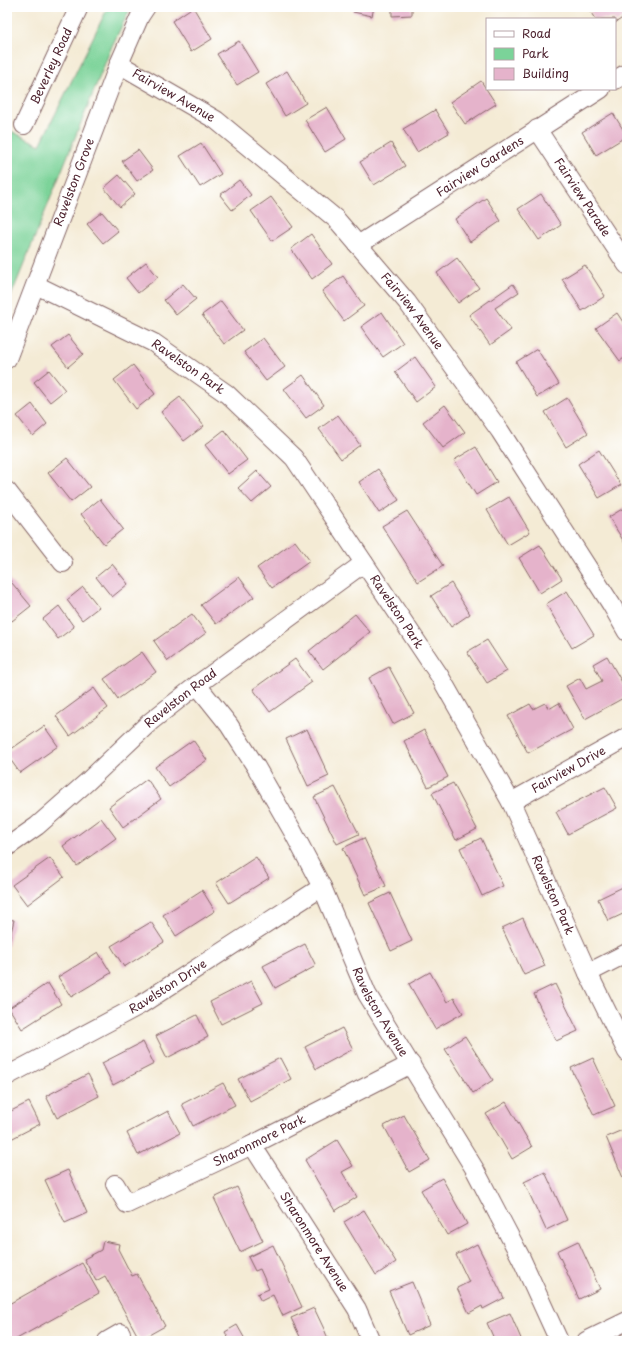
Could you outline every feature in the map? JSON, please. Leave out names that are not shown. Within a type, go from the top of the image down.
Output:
[{"type":"street","name":"Beverley Road","points":[[24,125],[79,7]]},
{"type":"street","name":"Ravelston Grove","points":[[7,359],[119,64],[140,16],[146,7]]},
{"type":"street","name":"Fairview Avenue","points":[[119,64],[216,120],[336,219],[408,302],[500,431],[611,604],[627,632]]},
{"type":"street","points":[[616,79],[627,73]]},
{"type":"street","name":"Fairview Gardens","points":[[358,245],[599,90]]},
{"type":"street","name":"Fairview Parade","points":[[537,129],[627,265]]},
{"type":"street","name":"Ravelston Park","points":[[36,285],[154,343],[227,394],[294,458],[438,675],[511,802],[588,973],[627,1052]]},
{"type":"street","points":[[7,491],[63,564]]},
{"type":"street","name":"Ravelston Road","points":[[7,847],[37,826],[87,782],[150,722],[197,685],[364,563]]},
{"type":"street","name":"Ravelston Avenue","points":[[197,685],[229,725],[256,767],[292,830],[322,888],[367,994],[474,1168],[521,1258],[560,1341]]},
{"type":"street","name":"Fairview Drive","points":[[511,802],[627,737]]},
{"type":"street","name":"Ravelston Drive","points":[[7,1076],[140,1005],[322,888]]},
{"type":"street","points":[[588,973],[627,953]]},
{"type":"street","name":"Sharonmore Park","points":[[115,1184],[127,1204],[252,1145],[411,1064]]},
{"type":"street","name":"Sharonmore Avenue","points":[[252,1145],[357,1309],[371,1341]]},
{"type":"street","points":[[586,1341],[627,1321]]},
{"type":"green space","points":[[108,7],[131,7],[112,46],[7,306],[7,129],[40,145]]},
{"type":"building","points":[[193,7],[212,39],[191,52],[172,21]]},
{"type":"building","points":[[354,7],[374,7],[372,16],[353,12]]},
{"type":"building","points":[[392,7],[412,7],[412,15],[392,16]]},
{"type":"building","points":[[627,7],[627,15],[616,22],[616,18],[594,18],[588,8]]},
{"type":"building","points":[[239,41],[258,72],[237,85],[217,54]]},
{"type":"building","points":[[287,71],[306,103],[285,116],[266,84]]},
{"type":"building","points":[[481,81],[496,104],[465,124],[450,102]]},
{"type":"building","points":[[327,107],[346,139],[325,152],[305,120]]},
{"type":"building","points":[[435,110],[449,133],[417,152],[403,129]]},
{"type":"building","points":[[613,113],[627,136],[596,155],[582,132]]},
{"type":"building","points":[[201,143],[221,174],[200,187],[180,156]]},
{"type":"building","points":[[391,143],[405,166],[374,185],[360,162]]},
{"type":"building","points":[[138,150],[153,170],[137,181],[122,161]]},
{"type":"building","points":[[119,175],[135,194],[120,207],[104,188]]},
{"type":"building","points":[[239,180],[251,195],[232,210],[220,195]]},
{"type":"building","points":[[541,194],[561,225],[539,240],[518,209]]},
{"type":"building","points":[[271,197],[293,227],[272,241],[251,211]]},
{"type":"building","points":[[486,198],[501,221],[470,242],[455,219]]},
{"type":"building","points":[[102,212],[118,231],[103,243],[87,224]]},
{"type":"building","points":[[311,234],[332,264],[312,279],[291,249]]},
{"type":"building","points":[[457,258],[479,288],[458,303],[437,273]]},
{"type":"building","points":[[146,262],[158,277],[138,293],[126,278]]},
{"type":"building","points":[[585,265],[605,296],[582,311],[562,279]]},
{"type":"building","points":[[343,276],[364,306],[344,321],[322,291]]},
{"type":"building","points":[[183,284],[196,299],[176,315],[164,300]]},
{"type":"building","points":[[513,284],[519,292],[495,308],[511,330],[490,345],[469,315]]},
{"type":"building","points":[[221,301],[243,330],[224,344],[202,315]]},
{"type":"building","points":[[382,312],[403,343],[383,357],[361,327]]},
{"type":"building","points":[[617,313],[627,328],[627,356],[620,361],[596,328]]},
{"type":"building","points":[[68,335],[83,354],[68,367],[52,347]]},
{"type":"building","points":[[263,338],[285,367],[266,381],[244,352]]},
{"type":"building","points":[[537,349],[559,384],[537,397],[516,362]]},
{"type":"building","points":[[415,357],[436,387],[416,402],[395,372]]},
{"type":"building","points":[[133,365],[155,394],[136,409],[114,380]]},
{"type":"building","points":[[49,370],[65,390],[50,402],[34,382]]},
{"type":"building","points":[[303,375],[324,405],[306,418],[284,389]]},
{"type":"building","points":[[180,397],[204,426],[184,441],[161,412]]},
{"type":"building","points":[[567,398],[588,433],[566,447],[545,412]]},
{"type":"building","points":[[32,404],[47,424],[33,436],[17,416]]},
{"type":"building","points":[[445,405],[465,432],[443,448],[423,422]]},
{"type":"building","points":[[338,415],[360,445],[341,459],[319,429]]},
{"type":"building","points":[[224,430],[247,460],[228,474],[205,445]]},
{"type":"building","points":[[476,447],[497,482],[476,495],[454,460]]},
{"type":"building","points":[[599,450],[621,485],[599,498],[578,464]]},
{"type":"building","points":[[67,458],[90,487],[71,502],[48,473]]},
{"type":"building","points":[[378,469],[399,500],[379,513],[359,482]]},
{"type":"building","points":[[257,471],[271,487],[252,503],[238,488]]},
{"type":"building","points":[[509,497],[530,532],[508,545],[487,510]]},
{"type":"building","points":[[100,499],[123,529],[104,544],[81,514]]},
{"type":"building","points":[[627,506],[627,547],[609,517]]},
{"type":"building","points":[[407,511],[443,566],[418,582],[382,526]]},
{"type":"building","points":[[295,541],[310,561],[272,588],[257,568]]},
{"type":"building","points":[[540,545],[562,579],[540,593],[519,558]]},
{"type":"building","points":[[112,564],[128,584],[112,597],[96,577]]},
{"type":"building","points":[[7,577],[31,606],[12,621],[7,615]]},
{"type":"building","points":[[239,577],[254,597],[216,624],[201,605]]},
{"type":"building","points":[[451,583],[470,614],[451,627],[431,596]]},
{"type":"building","points":[[83,587],[99,607],[82,620],[67,600]]},
{"type":"building","points":[[567,591],[594,635],[572,648],[546,604]]},
{"type":"building","points":[[59,606],[74,627],[58,639],[43,619]]},
{"type":"building","points":[[192,614],[206,633],[168,661],[154,641]]},
{"type":"building","points":[[355,614],[370,632],[323,669],[309,651]]},
{"type":"building","points":[[487,640],[507,671],[487,683],[467,652]]},
{"type":"building","points":[[142,652],[156,672],[118,699],[104,679]]},
{"type":"building","points":[[607,656],[627,691],[627,696],[585,719],[566,686],[580,678],[586,689],[602,681],[593,664]]},
{"type":"building","points":[[295,659],[312,682],[270,712],[253,689]]},
{"type":"building","points":[[389,667],[414,713],[393,724],[369,678]]},
{"type":"building","points":[[94,688],[108,708],[70,736],[56,716]]},
{"type":"building","points":[[545,703],[549,709],[559,703],[573,729],[528,753],[508,716],[530,704],[533,709]]},
{"type":"building","points":[[44,726],[58,746],[20,773],[7,755],[7,752]]},
{"type":"building","points":[[307,729],[329,776],[308,786],[286,739]]},
{"type":"building","points":[[424,730],[448,777],[428,787],[404,741]]},
{"type":"building","points":[[193,740],[207,760],[169,787],[155,767]]},
{"type":"building","points":[[147,779],[161,799],[123,827],[109,807]]},
{"type":"building","points":[[453,783],[477,829],[456,840],[432,793]]},
{"type":"building","points":[[335,787],[359,834],[337,844],[314,797]]},
{"type":"building","points":[[605,787],[617,808],[568,834],[556,812]]},
{"type":"building","points":[[101,818],[116,838],[77,866],[63,846]]},
{"type":"building","points":[[364,838],[386,886],[365,895],[343,848]]},
{"type":"building","points":[[481,838],[503,886],[482,896],[460,848]]},
{"type":"building","points":[[256,857],[269,878],[229,903],[216,883]]},
{"type":"building","points":[[50,858],[64,877],[27,905],[12,885]]},
{"type":"building","points":[[627,885],[627,912],[608,921],[598,899]]},
{"type":"building","points":[[202,890],[215,911],[176,936],[163,915]]},
{"type":"building","points":[[390,893],[412,941],[391,951],[369,903]]},
{"type":"building","points":[[523,918],[545,966],[524,975],[502,928]]},
{"type":"building","points":[[7,919],[14,920],[8,946],[7,946]]},
{"type":"building","points":[[151,922],[164,942],[124,967],[111,946]]},
{"type":"building","points":[[305,944],[316,966],[275,988],[263,966]]},
{"type":"building","points":[[98,952],[111,973],[71,997],[58,977]]},
{"type":"building","points":[[430,972],[447,1002],[454,998],[463,1013],[435,1029],[409,984]]},
{"type":"building","points":[[251,981],[263,1003],[221,1024],[210,1002]]},
{"type":"building","points":[[48,983],[61,1004],[22,1029],[9,1008]]},
{"type":"building","points":[[555,984],[578,1031],[556,1041],[534,994]]},
{"type":"building","points":[[197,1015],[208,1037],[167,1058],[156,1036]]},
{"type":"building","points":[[342,1028],[353,1049],[316,1069],[305,1047]]},
{"type":"building","points":[[465,1036],[493,1080],[473,1093],[445,1049]]},
{"type":"building","points":[[143,1042],[154,1064],[113,1085],[102,1063]]},
{"type":"building","points":[[280,1058],[291,1079],[250,1101],[238,1079]]},
{"type":"building","points":[[593,1058],[615,1106],[594,1115],[571,1068]]},
{"type":"building","points":[[88,1074],[99,1096],[57,1118],[46,1096]]},
{"type":"building","points":[[223,1083],[235,1105],[193,1126],[182,1104]]},
{"type":"building","points":[[29,1102],[40,1124],[7,1141],[7,1113]]},
{"type":"building","points":[[506,1102],[532,1147],[512,1159],[486,1114]]},
{"type":"building","points":[[168,1111],[180,1133],[138,1155],[127,1133]]},
{"type":"building","points":[[404,1115],[430,1160],[409,1172],[384,1126]]},
{"type":"building","points":[[627,1128],[627,1185],[626,1185],[606,1137]]},
{"type":"building","points":[[337,1140],[353,1166],[342,1172],[357,1197],[335,1211],[305,1160]]},
{"type":"building","points":[[68,1170],[87,1213],[65,1223],[45,1180]]},
{"type":"building","points":[[545,1172],[567,1220],[546,1230],[524,1182]]},
{"type":"building","points":[[442,1178],[467,1224],[447,1235],[421,1190]]},
{"type":"building","points":[[237,1187],[263,1241],[240,1252],[214,1198]]},
{"type":"building","points":[[364,1210],[396,1262],[376,1275],[344,1222]]},
{"type":"building","points":[[103,1241],[119,1244],[118,1249],[132,1276],[137,1274],[165,1326],[140,1340],[105,1276],[96,1281],[84,1259],[101,1250]]},
{"type":"building","points":[[578,1241],[600,1289],[579,1299],[557,1251]]},
{"type":"building","points":[[477,1244],[504,1298],[483,1309],[482,1306],[469,1313],[457,1288],[469,1282],[456,1255]]},
{"type":"building","points":[[273,1245],[302,1307],[283,1316],[273,1295],[261,1301],[257,1294],[269,1289],[260,1269],[255,1271],[248,1257]]},
{"type":"building","points":[[82,1263],[99,1293],[13,1341],[7,1341],[7,1305]]},
{"type":"building","points":[[412,1282],[430,1325],[408,1335],[389,1291]]},
{"type":"building","points":[[314,1308],[329,1341],[302,1341],[291,1318]]},
{"type":"building","points":[[510,1313],[522,1341],[495,1341],[487,1323]]},
{"type":"building","points":[[237,1325],[246,1341],[230,1341],[225,1332]]}]
